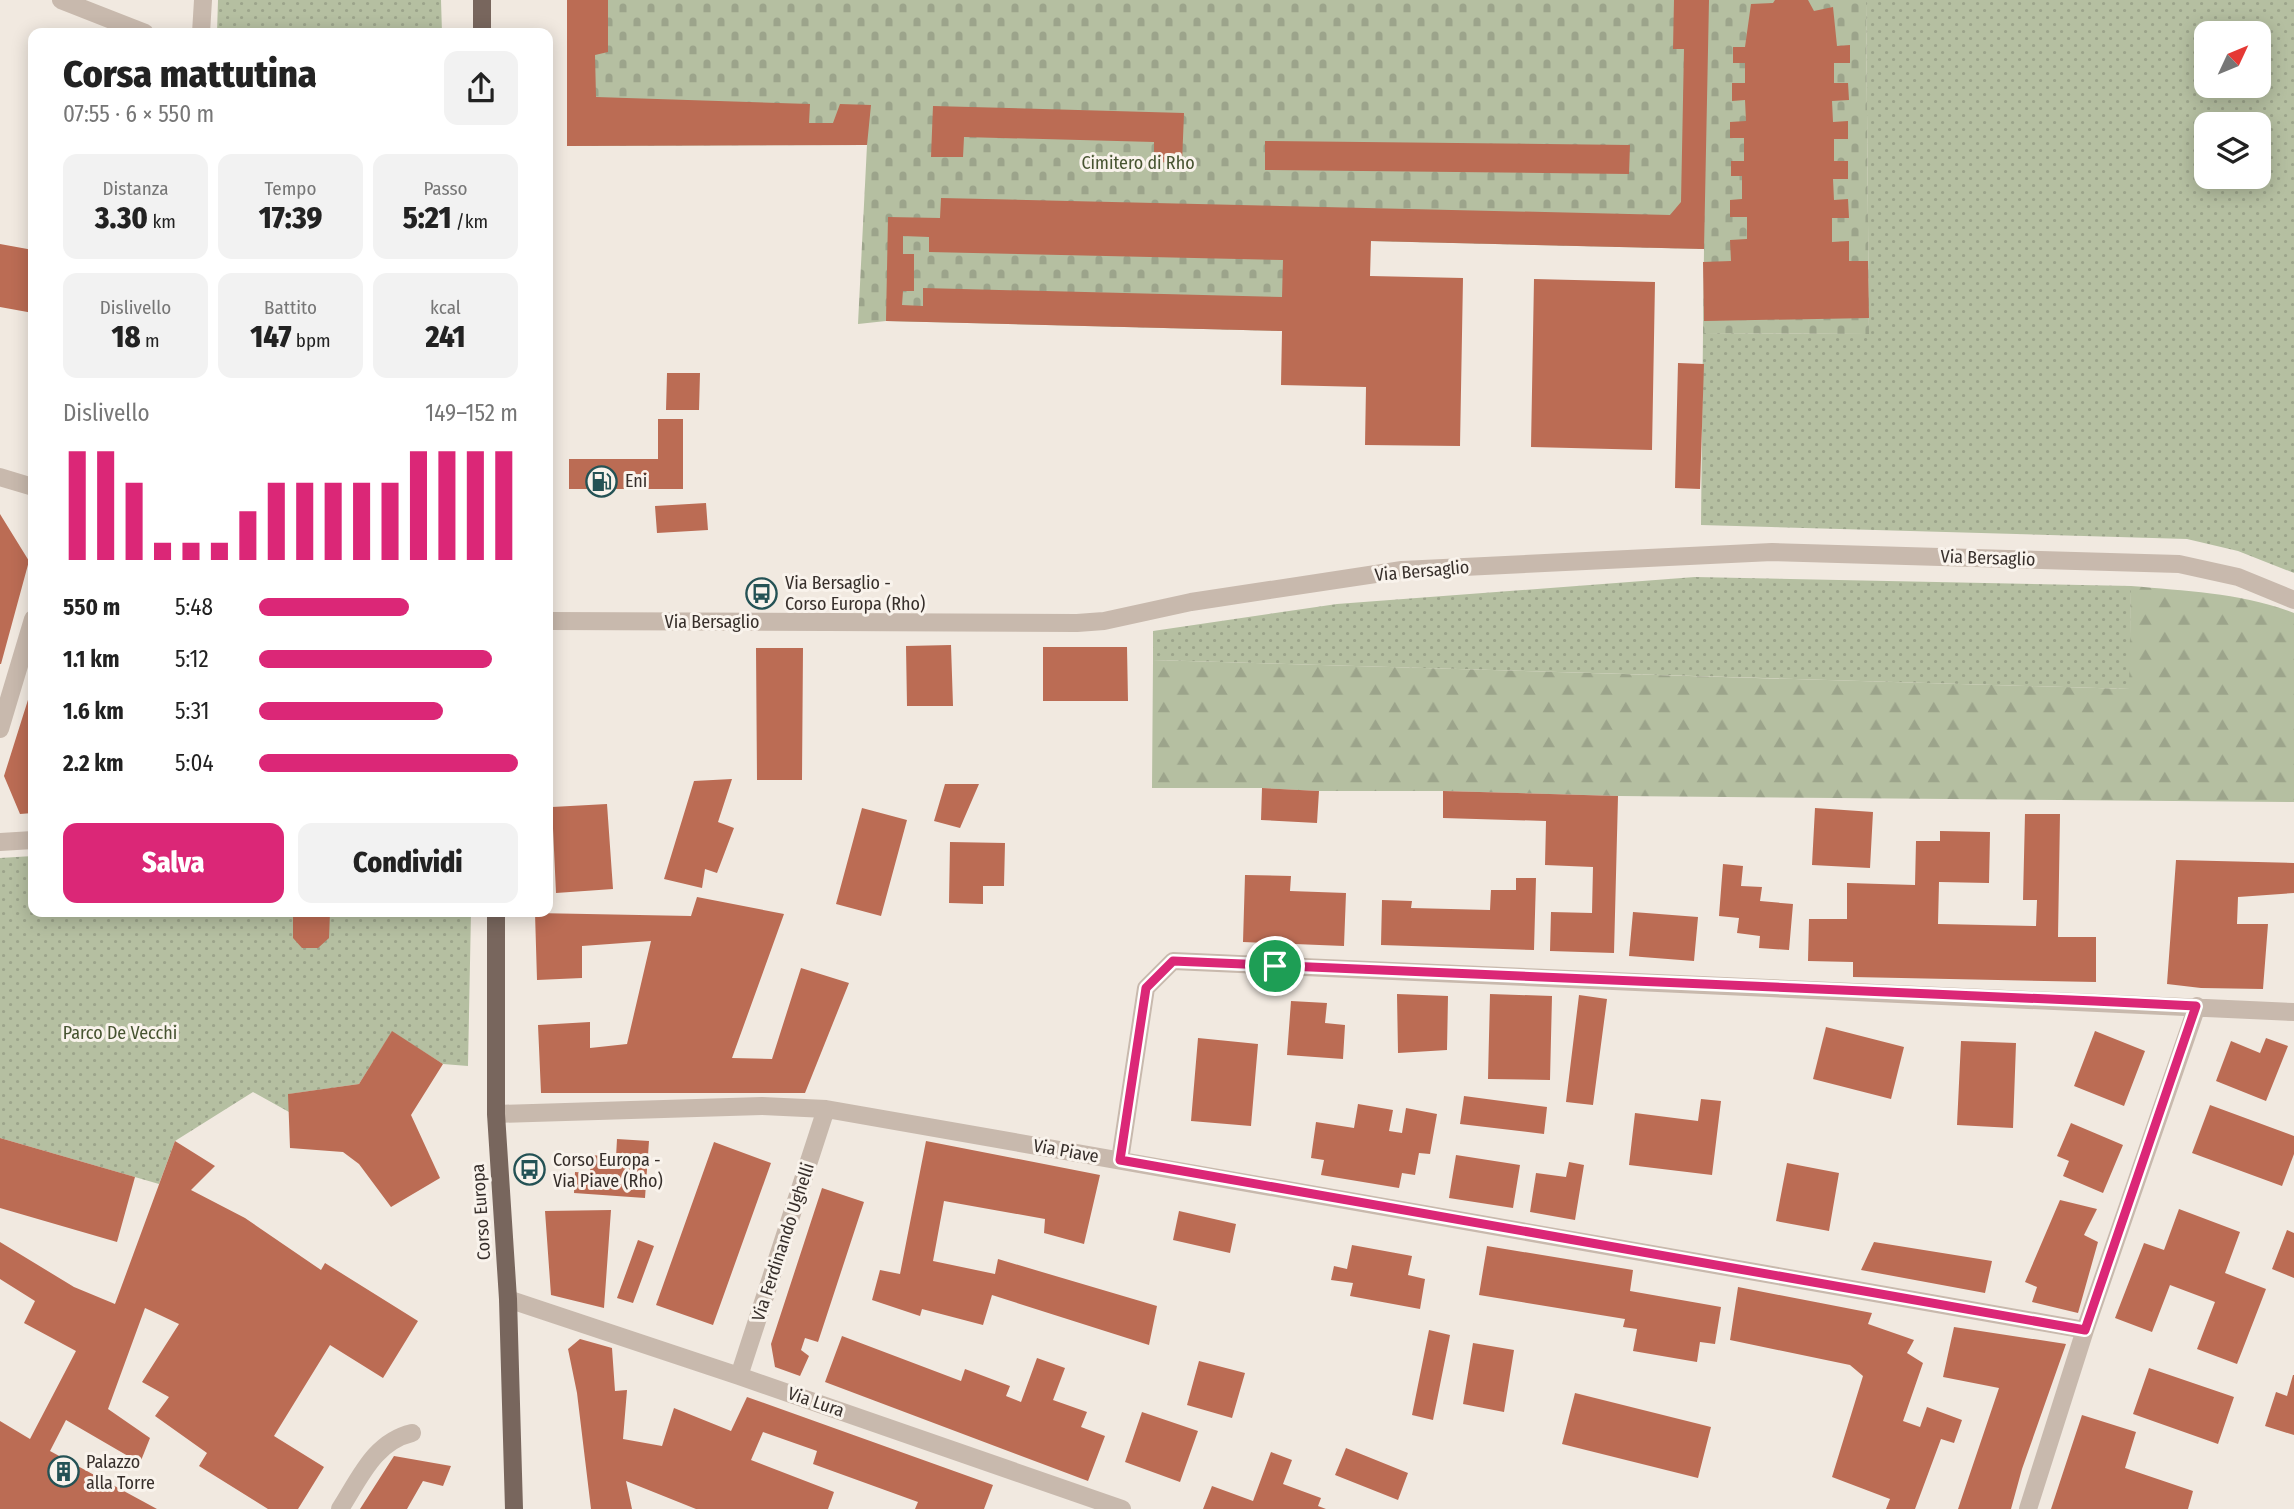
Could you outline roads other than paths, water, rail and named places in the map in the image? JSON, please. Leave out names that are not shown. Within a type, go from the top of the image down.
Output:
[{"type":"main road","points":[[482,0],[482,28]]},
{"type":"main road","name":"Corso Europa","points":[[496,917],[496,1114],[508,1299],[514,1509]]},
{"type":"street","points":[[61,0],[132,28]]},
{"type":"street","points":[[201,28],[203,0]]},
{"type":"street","points":[[0,477],[28,485]]},
{"type":"street","name":"Via Bersaglio","points":[[553,621],[1077,623],[1104,621],[1191,602],[1402,570],[1772,552],[2179,564],[2238,578],[2294,600]]},
{"type":"street","points":[[0,729],[28,636]]},
{"type":"street","points":[[0,842],[28,840]]},
{"type":"street","points":[[1120,1160],[1146,988],[1173,961],[2294,1012]]},
{"type":"street","points":[[2028,1509],[2085,1330],[2196,1006]]},
{"type":"street","name":"Via Piave","points":[[496,1114],[762,1106],[827,1108],[2085,1330]]},
{"type":"street","name":"Via Ferdinando Ughelli","points":[[739,1376],[827,1108]]},
{"type":"street","name":"Via Lura","points":[[508,1299],[1122,1509]]},
{"type":"street","points":[[340,1509],[375,1455],[397,1436],[412,1433]]},
{"type":"place","name":"Eni","points":[[602,481]]},
{"type":"place","name":"Via Bersaglio - Corso Europa (Rho)","points":[[762,593]]},
{"type":"place","name":"Corso Europa - Via Piave (Rho)","points":[[530,1170]]},
{"type":"place","name":"Palazzo alla Torre","points":[[63,1472]]},
{"type":"park label","name":"Cimitero di Rho","points":[[1138,163]]},
{"type":"park label","name":"Parco De Vecchi","points":[[120,1033]]}]
